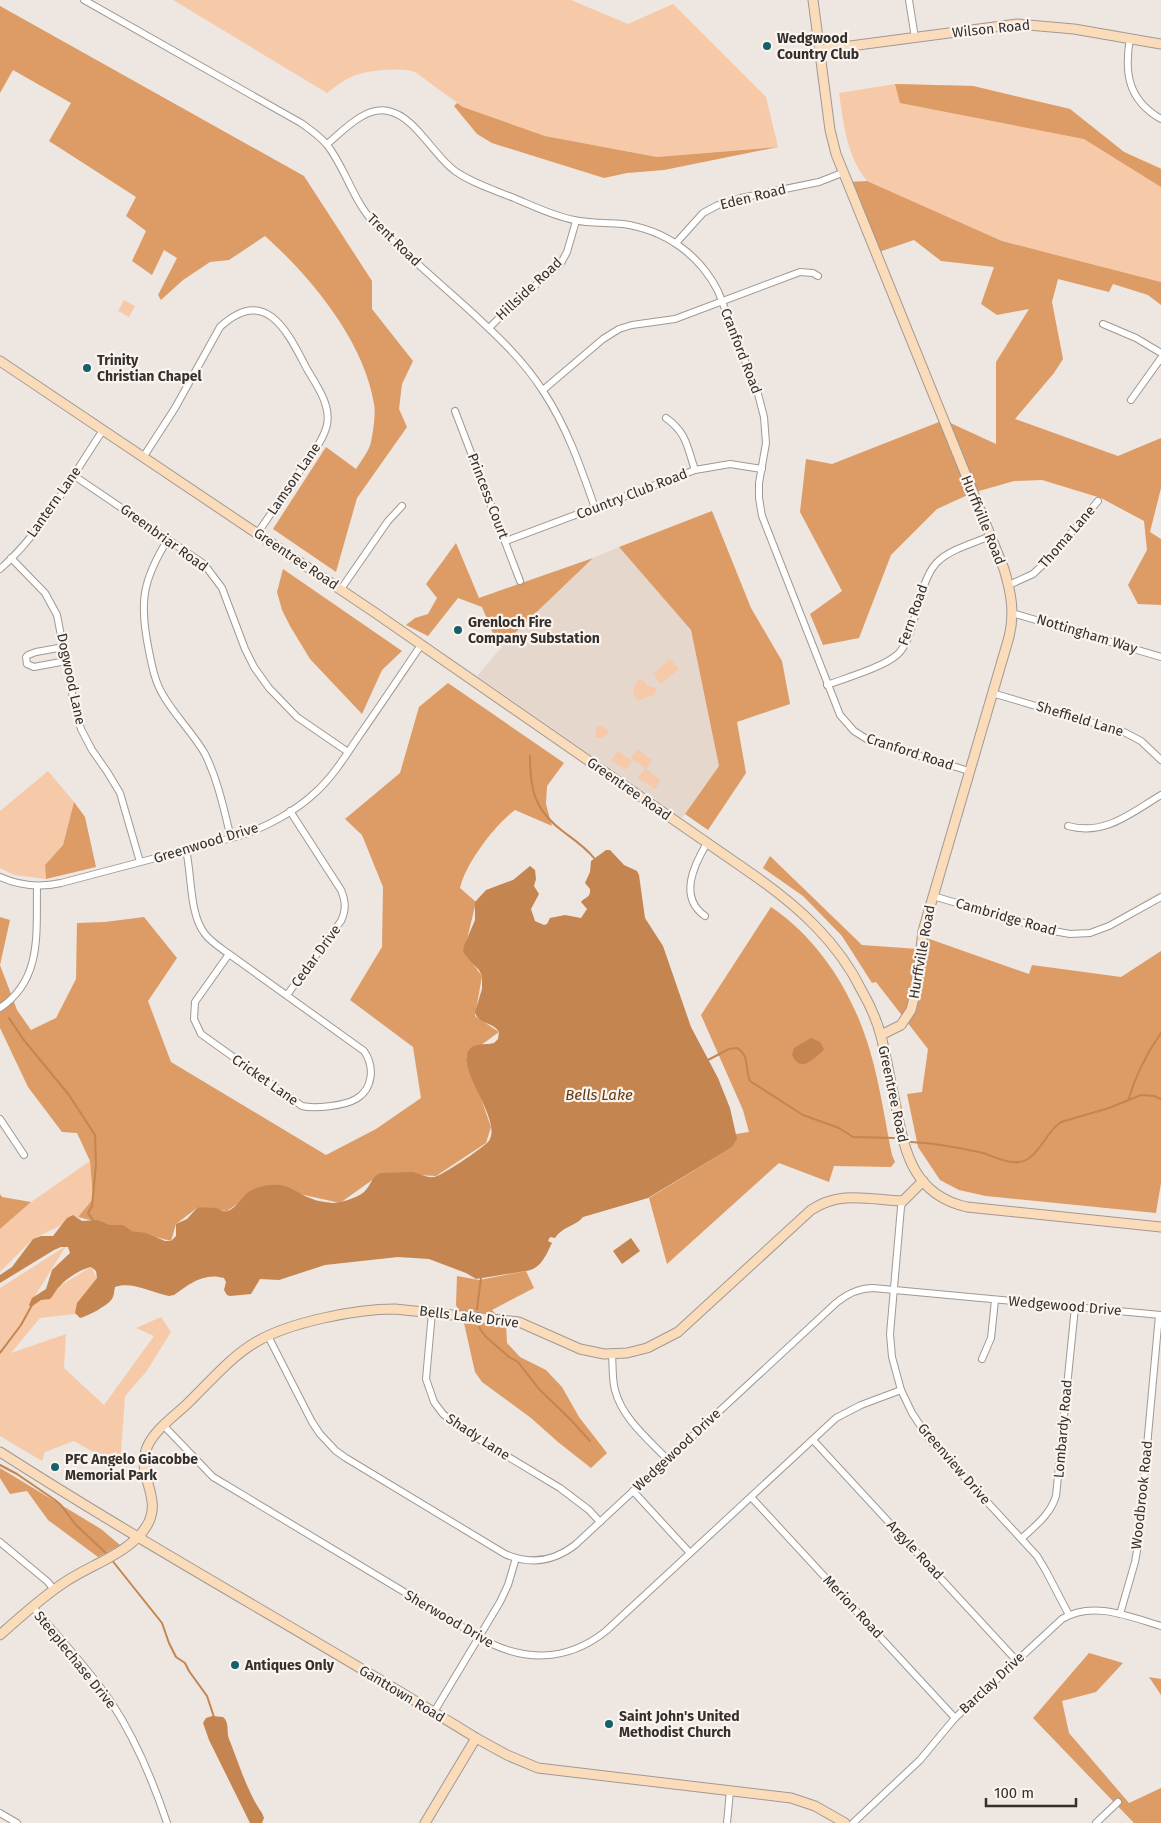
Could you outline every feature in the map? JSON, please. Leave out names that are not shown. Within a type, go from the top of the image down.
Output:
[{"type":"street","name":"Trent Road","points":[[84,0],[301,123],[317,134],[336,157],[359,203],[374,223],[489,328],[515,354],[543,390],[571,443],[595,508]]},
{"type":"street","name":"Hurffville Road","points":[[813,0],[831,135],[842,173],[894,294],[991,536],[1009,585],[1012,613],[1009,637],[921,941],[916,990],[911,1010],[901,1025],[881,1035]]},
{"type":"street","points":[[909,0],[914,38]]},
{"type":"street","name":"Wilson Road","points":[[820,50],[1017,24],[1074,29],[1161,44]]},
{"type":"street","points":[[1130,38],[1127,58],[1130,83],[1140,102],[1147,110],[1161,119]]},
{"type":"street","name":"Cranford Road","points":[[327,144],[364,116],[383,110],[396,113],[409,122],[434,151],[460,174],[558,216],[576,221],[631,226],[657,233],[676,243],[704,269],[714,283],[722,301],[758,394],[764,417],[766,443],[759,498],[765,526],[840,715],[858,734],[884,746],[969,771]]},
{"type":"street","name":"Eden Road","points":[[676,243],[704,213],[718,205],[741,198],[819,182],[842,173]]},
{"type":"street","name":"Hillside Road","points":[[489,328],[561,263],[567,252],[576,221]]},
{"type":"street","points":[[543,390],[603,339],[618,330],[632,325],[674,319],[800,272],[812,273],[818,276]]},
{"type":"street","name":"Lamson Lane","points":[[144,456],[175,408],[220,327],[228,320],[245,312],[262,312],[278,320],[288,333],[323,399],[328,415],[325,433],[320,442],[257,534]]},
{"type":"street","points":[[1103,324],[1136,338],[1161,353]]},
{"type":"street","points":[[1130,400],[1161,358]]},
{"type":"street","name":"Greentree Road","points":[[0,361],[341,589],[781,894],[821,931],[838,951],[854,975],[868,1002],[881,1035],[905,1150],[923,1181],[941,1198],[967,1207],[1161,1227]]},
{"type":"street","name":"Princess Court","points":[[455,411],[520,581]]},
{"type":"street","points":[[666,418],[679,428],[683,434],[695,470]]},
{"type":"street","name":"Lantern Lane","points":[[0,569],[36,529],[103,430]]},
{"type":"street","name":"Country Club Road","points":[[506,541],[695,470],[730,464],[762,469]]},
{"type":"street","name":"Greenbriar Road","points":[[73,475],[204,564],[214,575],[228,600],[238,633],[249,658],[274,694],[297,717],[348,752]]},
{"type":"street","name":"Thoma Lane","points":[[1009,585],[1033,574],[1049,559],[1098,501]]},
{"type":"street","points":[[341,589],[388,521],[402,506]]},
{"type":"street","name":"Fern Road","points":[[827,685],[885,663],[896,655],[907,640],[926,579],[934,565],[950,552],[991,536]]},
{"type":"street","points":[[168,539],[152,567],[143,597],[143,622],[151,662],[154,676],[163,695],[200,747],[210,765],[231,838]]},
{"type":"street","name":"Dogwood Lane","points":[[11,558],[42,590],[53,606],[59,621],[81,729],[92,750],[120,793],[140,862]]},
{"type":"street","name":"Nottingham Way","points":[[1012,613],[1161,657]]},
{"type":"street","name":"Greenwood Drive","points":[[0,876],[18,884],[37,886],[61,883],[231,838],[258,829],[290,811],[317,791],[348,752],[421,645]]},
{"type":"street","points":[[64,647],[31,653],[26,657],[25,661],[34,667],[66,661]]},
{"type":"street","name":"Sheffield Lane","points":[[992,693],[1124,732],[1141,741],[1161,760]]},
{"type":"street","points":[[1068,826],[1088,830],[1111,824],[1161,795]]},
{"type":"street","name":"Cedar Drive","points":[[287,995],[341,921],[345,904],[341,890],[290,811]]},
{"type":"street","points":[[705,916],[699,912],[693,901],[690,885],[693,868],[707,842]]},
{"type":"street","name":"Cricket Lane","points":[[186,850],[195,911],[200,926],[211,940],[229,954],[348,1038],[366,1054],[371,1067],[371,1078],[366,1090],[356,1099],[346,1103],[319,1107],[302,1106],[202,1034],[194,1019],[195,1002],[229,954]]},
{"type":"street","points":[[0,1008],[18,992],[33,963],[36,944],[37,886]]},
{"type":"street","name":"Cambridge Road","points":[[933,896],[1048,930],[1070,934],[1090,933],[1109,926],[1161,897]]},
{"type":"street","points":[[0,1119],[24,1155]]},
{"type":"street","points":[[903,1201],[923,1181]]},
{"type":"street","name":"Bells Lake Drive","points":[[139,1536],[146,1528],[153,1509],[152,1496],[145,1472],[144,1455],[150,1442],[164,1426],[242,1352],[268,1336],[300,1324],[378,1309],[432,1312],[519,1322],[580,1349],[612,1355],[647,1348],[678,1332],[819,1204],[834,1199],[854,1197],[903,1201]]},
{"type":"street","name":"Greenview Drive","points":[[903,1201],[890,1334],[893,1363],[901,1390],[912,1413],[930,1440],[1022,1538],[1042,1563],[1069,1615]]},
{"type":"street","name":"Wedgewood Drive","points":[[268,1336],[312,1422],[336,1451],[499,1550],[516,1558],[538,1561],[558,1556],[568,1550],[842,1299],[853,1292],[866,1288],[894,1290],[1160,1315]]},
{"type":"street","points":[[982,1359],[991,1338],[995,1300]]},
{"type":"street","name":"Lombardy Road","points":[[1022,1538],[1047,1514],[1056,1496],[1075,1307]]},
{"type":"street","name":"Shady Lane","points":[[432,1312],[426,1379],[434,1402],[443,1414],[462,1430],[560,1488],[589,1510],[600,1522]]},
{"type":"street","name":"Woodbrook Road","points":[[1120,1614],[1134,1568],[1138,1545],[1160,1315]]},
{"type":"street","points":[[612,1355],[614,1385],[621,1405],[631,1420],[667,1460]]},
{"type":"street","name":"Sherwood Drive","points":[[164,1426],[207,1472],[217,1480],[478,1637],[500,1648],[528,1655],[557,1654],[592,1642],[606,1632],[843,1414],[901,1390]]},
{"type":"street","name":"Argyle Road","points":[[813,1440],[1016,1660]]},
{"type":"street","name":"Ganttown Road","points":[[0,1452],[77,1502],[139,1536],[507,1755],[538,1768],[792,1798],[815,1806],[845,1823]]},
{"type":"street","points":[[633,1491],[690,1553]]},
{"type":"street","name":"Merion Road","points":[[752,1497],[955,1718]]},
{"type":"street","points":[[0,1635],[54,1590],[139,1536]]},
{"type":"street","points":[[0,1542],[48,1582],[54,1590]]},
{"type":"street","points":[[434,1712],[505,1591],[516,1558]]},
{"type":"street","name":"Steeplechase Drive","points":[[32,1607],[88,1672],[112,1704],[136,1746],[167,1823]]},
{"type":"street","name":"Barclay Drive","points":[[853,1823],[920,1760],[955,1718],[1016,1660],[1069,1615],[1086,1610],[1120,1614],[1161,1626]]},
{"type":"street","points":[[427,1822],[476,1738]]},
{"type":"street","points":[[727,1823],[730,1791]]},
{"type":"street","points":[[1096,1823],[1118,1802]]},
{"type":"street","points":[[0,1812],[17,1823]]},
{"type":"shaded area","name":"Wedgwood Country Club","points":[[173,0],[571,0],[628,24],[673,4],[766,97],[778,147],[657,157],[545,136],[463,107],[415,72],[408,70],[383,70],[357,75],[345,80],[327,93]]},
{"type":"shaded area","points":[[0,6],[304,176],[372,281],[372,309],[413,361],[402,384],[399,409],[407,427],[357,498],[336,572],[273,529],[326,447],[356,469],[370,445],[374,423],[374,404],[368,380],[347,334],[317,291],[265,236],[229,260],[210,262],[183,280],[161,300],[158,295],[177,258],[164,250],[152,275],[132,261],[146,231],[126,216],[136,197],[49,141],[71,103],[13,70],[0,93]]},
{"type":"shaded area","name":"Wedgwood Country Club","points":[[895,84],[973,86],[1070,109],[1124,152],[1161,168],[1161,282],[1002,241],[867,181],[850,150],[839,93]]},
{"type":"shaded area","points":[[895,84],[973,86],[1070,109],[1124,152],[1161,169],[1161,187],[1084,139],[900,103]]},
{"type":"shaded area","points":[[457,103],[463,107],[545,136],[657,157],[778,147],[664,170],[627,173],[604,178],[492,143],[477,134],[454,106]]},
{"type":"shaded area","points":[[867,181],[1002,241],[1161,282],[1161,305],[1148,295],[1113,284],[1109,292],[1058,279],[1052,302],[1063,359],[1054,373],[1015,419],[1118,456],[1161,438],[1161,488],[1150,532],[1161,539],[1161,605],[1138,604],[1128,585],[1147,550],[1144,521],[1101,498],[1042,480],[1014,481],[972,493],[937,509],[891,555],[859,638],[823,645],[810,614],[842,591],[800,512],[806,459],[832,464],[944,420],[996,444],[996,362],[1029,309],[997,315],[981,304],[994,267],[941,261],[914,240],[873,254],[846,182]]},
{"type":"shaded area","points":[[124,300],[135,306],[129,317],[118,311]]},
{"type":"shaded area","points":[[712,511],[751,608],[782,661],[790,704],[737,722],[746,773],[708,830],[685,814],[719,766],[691,630],[619,547]]},
{"type":"shaded area","points":[[456,543],[479,598],[593,558],[499,648],[482,607],[458,598],[428,636],[406,625],[415,618],[428,614],[437,598],[426,584]]},
{"type":"shaded area","points":[[619,547],[691,630],[719,766],[682,818],[477,676],[512,635],[593,558]]},
{"type":"shaded area","points":[[283,569],[402,651],[382,670],[362,714],[310,659],[290,626],[282,610],[277,592]]},
{"type":"shaded area","points":[[670,659],[679,669],[661,684],[653,674]]},
{"type":"shaded area","points":[[639,680],[644,681],[648,686],[656,688],[655,695],[639,701],[635,696],[633,688]]},
{"type":"shaded area","points":[[448,683],[564,763],[547,786],[546,804],[552,826],[515,810],[490,835],[463,878],[460,888],[476,902],[464,952],[482,976],[475,1016],[499,1032],[466,1056],[491,1127],[486,1143],[436,1176],[382,1173],[340,1203],[264,1186],[227,1211],[197,1208],[176,1224],[171,1241],[78,1217],[93,1199],[90,1161],[77,1133],[62,1132],[28,1087],[0,1028],[0,965],[17,1010],[31,1030],[56,1018],[76,979],[77,923],[105,922],[144,917],[177,958],[148,1001],[171,1062],[326,1155],[376,1129],[421,1098],[413,1047],[350,1000],[382,947],[383,887],[362,835],[345,819],[400,773],[419,707]]},
{"type":"shaded area","points":[[597,726],[602,726],[608,731],[608,734],[601,738],[595,737]]},
{"type":"shaded area","points":[[637,749],[652,760],[646,769],[661,780],[655,789],[638,778],[645,768],[631,758]]},
{"type":"shaded area","points":[[618,751],[632,761],[625,770],[611,760]]},
{"type":"shaded area","points":[[48,771],[74,802],[63,845],[45,865],[46,879],[14,875],[0,868],[0,811]]},
{"type":"shaded area","points":[[74,802],[85,817],[96,867],[46,879],[45,865],[63,845]]},
{"type":"shaded area","points":[[770,856],[862,945],[918,949],[921,936],[1029,974],[1032,965],[1121,977],[1161,951],[1161,1183],[1156,1213],[986,1196],[959,1190],[940,1180],[918,1147],[907,1094],[922,1092],[928,1049],[876,982],[872,983],[842,936],[803,896],[763,868]]},
{"type":"shaded area","points":[[771,907],[789,920],[820,952],[833,970],[855,1010],[874,1064],[895,1162],[891,1167],[834,1166],[829,1182],[779,1163],[667,1264],[649,1198],[731,1148],[736,1134],[749,1132],[743,1110],[701,1015]]},
{"type":"shaded area","points":[[0,917],[10,920],[0,965]]},
{"type":"shaded area","points":[[90,1161],[93,1199],[78,1217],[33,1239],[0,1272],[0,1229],[31,1202]]},
{"type":"shaded area","points":[[0,1194],[2,1197],[31,1202],[0,1229]]},
{"type":"shaded area","points":[[66,1246],[30,1304],[91,1267],[97,1278],[75,1314],[40,1318],[11,1353],[66,1334],[64,1368],[104,1405],[154,1336],[136,1328],[161,1317],[171,1332],[146,1372],[125,1396],[120,1467],[74,1441],[45,1452],[42,1461],[0,1436],[0,1288]]},
{"type":"shaded area","points":[[526,1271],[534,1288],[492,1310],[506,1325],[507,1343],[520,1357],[546,1370],[562,1387],[579,1417],[607,1453],[591,1468],[531,1418],[482,1382],[475,1372],[464,1323],[456,1305],[457,1276],[479,1280]]},
{"type":"shaded area","points":[[0,1468],[101,1529],[120,1545],[98,1557],[48,1520],[27,1491],[10,1494],[0,1478]]},
{"type":"shaded area","points":[[1089,1653],[1123,1663],[1096,1692],[1062,1701],[1069,1733],[1129,1803],[1161,1788],[1161,1823],[1134,1823],[1033,1718]]},
{"type":"shaded area","points":[[1149,1677],[1161,1679],[1161,1695]]},
{"type":"water","name":"Bells Lake","points":[[606,850],[610,850],[624,865],[637,871],[639,875],[645,918],[663,946],[691,1027],[718,1078],[730,1108],[737,1139],[731,1148],[648,1198],[583,1217],[555,1238],[550,1237],[548,1241],[552,1243],[542,1261],[536,1267],[526,1271],[476,1279],[466,1273],[429,1259],[398,1257],[325,1265],[279,1280],[260,1279],[251,1294],[227,1295],[224,1290],[226,1282],[224,1278],[217,1277],[197,1280],[174,1295],[169,1296],[128,1285],[115,1287],[113,1298],[110,1302],[80,1318],[75,1313],[77,1303],[97,1278],[96,1271],[91,1267],[66,1280],[50,1299],[41,1300],[31,1307],[29,1305],[32,1298],[46,1289],[52,1270],[70,1253],[68,1247],[54,1250],[0,1283],[0,1275],[12,1267],[33,1239],[41,1236],[53,1236],[67,1218],[73,1215],[82,1221],[97,1220],[110,1225],[123,1225],[132,1231],[146,1233],[165,1241],[171,1241],[176,1236],[176,1224],[187,1219],[197,1208],[216,1208],[228,1211],[235,1207],[248,1192],[261,1187],[283,1185],[315,1200],[336,1203],[349,1200],[361,1194],[378,1174],[412,1172],[434,1177],[470,1156],[488,1142],[492,1133],[485,1107],[467,1066],[467,1055],[472,1047],[494,1043],[498,1039],[499,1032],[494,1026],[479,1019],[475,1012],[482,989],[482,976],[463,952],[475,920],[475,902],[486,890],[513,880],[530,866],[535,870],[536,879],[534,886],[539,894],[531,909],[535,921],[544,925],[547,924],[550,918],[565,915],[581,918],[587,909],[581,902],[589,896],[590,892],[585,883],[590,872],[591,861]]},
{"type":"water","points":[[811,1038],[820,1042],[824,1049],[810,1061],[803,1064],[799,1063],[792,1055],[794,1048]]},
{"type":"water","points":[[631,1238],[640,1251],[622,1264],[613,1251]]},
{"type":"water","points":[[212,1716],[225,1719],[229,1739],[252,1797],[264,1818],[262,1823],[250,1823],[209,1740],[203,1723],[206,1718]]},
{"type":"waterway","points":[[530,756],[533,790],[541,808],[555,825],[581,845],[594,858]]},
{"type":"waterway","points":[[9,1018],[23,1039],[69,1095],[95,1135],[96,1164],[92,1206],[88,1213],[93,1220]]},
{"type":"waterway","points":[[1128,1101],[1150,1049],[1161,1033]]},
{"type":"waterway","points":[[708,1060],[729,1049],[737,1048],[746,1059],[750,1081],[803,1115],[839,1128],[853,1137],[894,1138]]},
{"type":"waterway","points":[[911,1142],[929,1143],[983,1153],[1006,1161],[1020,1162],[1033,1155],[1052,1130],[1061,1122],[1109,1108],[1141,1095],[1154,1096],[1161,1099]]},
{"type":"waterway","points":[[477,1309],[481,1278]]},
{"type":"waterway","points":[[0,1353],[21,1325],[32,1305]]},
{"type":"waterway","points":[[479,1327],[485,1336],[509,1357],[518,1362],[539,1389],[590,1441]]},
{"type":"waterway","points":[[0,1465],[17,1474],[55,1500],[75,1524],[108,1555]]},
{"type":"waterway","points":[[111,1559],[162,1623],[176,1657],[185,1663],[207,1696],[214,1717]]},
{"type":"place","name":"Wedgwood Country Club","points":[[767,46]]},
{"type":"place","name":"Trinity Christian Chapel","points":[[87,368]]},
{"type":"place","name":"Grenloch Fire Company Substation","points":[[458,630]]},
{"type":"place","name":"PFC Angelo Giacobbe Memorial Park","points":[[55,1467]]},
{"type":"place","name":"Antiques Only","points":[[235,1665]]},
{"type":"place","name":"Saint John's United Methodist Church","points":[[609,1724]]}]
